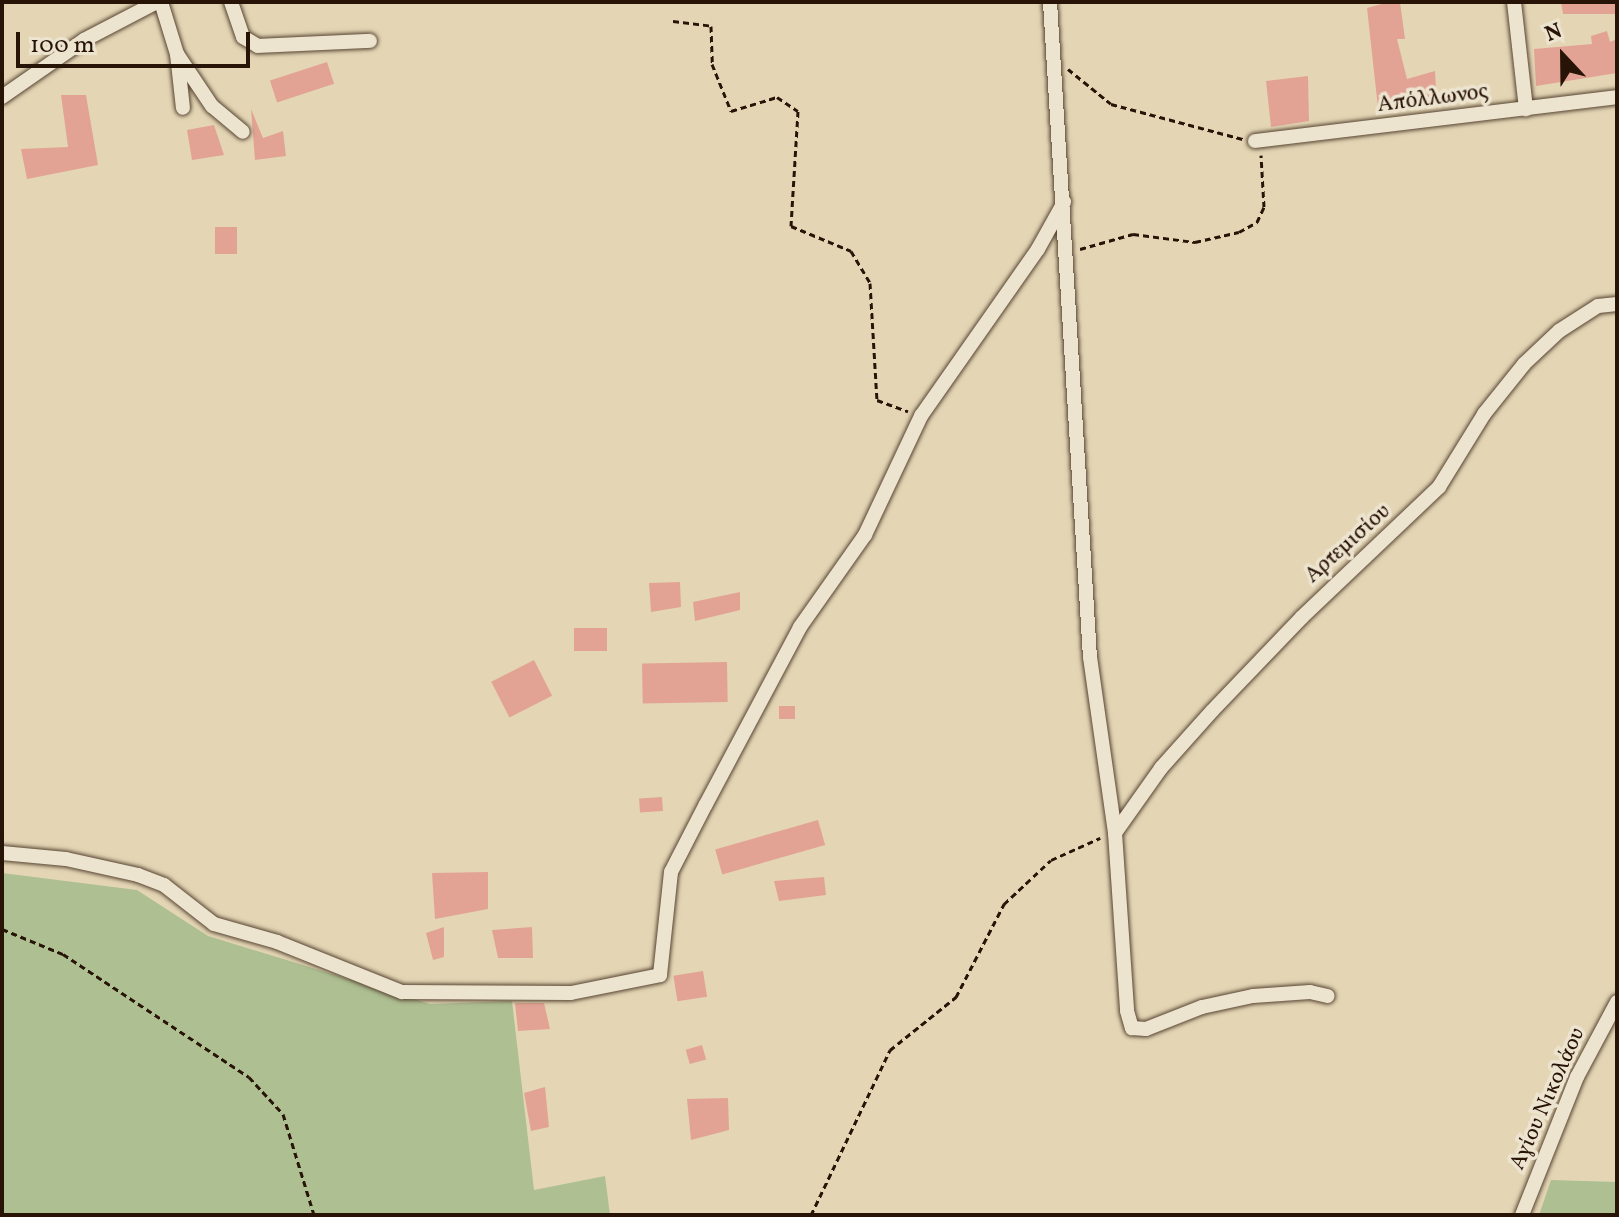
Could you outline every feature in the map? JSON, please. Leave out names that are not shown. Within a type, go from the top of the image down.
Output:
[{"type":"street","points":[[2,97],[84,40],[159,2],[177,54],[183,108]]},
{"type":"street","points":[[231,2],[243,37],[258,46],[370,41]]},
{"type":"street","points":[[1050,2],[1090,657],[1115,833],[1132,1028],[1146,1029],[1202,1007],[1253,996],[1310,992],[1328,996]]},
{"type":"street","points":[[1514,2],[1526,109]]},
{"type":"street","points":[[177,54],[212,106],[243,132]]},
{"type":"street","name":"Απόλλωνος","points":[[1255,141],[1617,97]]},
{"type":"street","points":[[2,853],[66,859],[138,875],[164,885],[214,924],[277,942],[402,992],[571,993],[660,975],[671,872],[800,627],[865,535],[921,416],[1038,249],[1064,202]]},
{"type":"street","name":"Αρτεμισίου","points":[[1115,833],[1161,768],[1222,700],[1439,487],[1484,414],[1524,364],[1559,331],[1598,306],[1617,304]]},
{"type":"street","name":"Αγίου Νικολάου","points":[[1522,1215],[1577,1077],[1617,1002]]},
{"type":"path","points":[[673,21],[711,26],[712,64],[731,111],[777,97],[798,111],[791,226],[851,251],[870,283],[877,400],[921,416]]},
{"type":"path","points":[[1053,51],[1074,76],[1111,104],[1255,141],[1261,155],[1264,207],[1257,222],[1218,239],[1195,242],[1118,236],[1066,256]]},
{"type":"path","points":[[811,1215],[890,1050],[956,997],[1004,904],[1051,860],[1115,833]]},
{"type":"path","points":[[2,929],[63,954],[249,1077],[283,1114],[305,1170],[314,1215]]},
{"type":"green space","points":[[2,873],[137,890],[208,936],[430,1004],[512,1001],[534,1190],[605,1176],[610,1215],[2,1215]]},
{"type":"green space","points":[[1551,1180],[1617,1182],[1617,1215],[1539,1215]]},
{"type":"building","points":[[1400,2],[1405,39],[1397,39],[1407,79],[1435,71],[1437,105],[1378,108],[1367,8]]},
{"type":"building","points":[[1561,2],[1617,2],[1616,14],[1563,14]]},
{"type":"building","points":[[1607,31],[1610,42],[1617,39],[1617,73],[1536,86],[1534,49],[1592,44],[1591,36]]},
{"type":"building","points":[[327,62],[334,84],[277,102],[270,81]]},
{"type":"building","points":[[1308,76],[1309,121],[1271,127],[1266,81]]},
{"type":"building","points":[[61,95],[86,95],[98,165],[27,179],[21,149],[68,147]]},
{"type":"building","points":[[251,109],[263,138],[283,131],[286,156],[255,160]]},
{"type":"building","points":[[214,125],[224,155],[192,160],[187,130]]},
{"type":"building","points":[[215,227],[237,227],[237,254],[215,254]]},
{"type":"building","points":[[680,582],[681,607],[651,612],[649,583]]},
{"type":"building","points":[[740,592],[740,610],[695,621],[693,602]]},
{"type":"building","points":[[574,628],[607,628],[607,651],[574,651]]},
{"type":"building","points":[[534,660],[552,696],[509,717],[491,682]]},
{"type":"building","points":[[727,662],[728,702],[643,703],[642,663]]},
{"type":"building","points":[[779,706],[795,706],[795,719],[779,719]]},
{"type":"building","points":[[662,797],[663,811],[640,813],[639,799]]},
{"type":"building","points":[[818,820],[825,845],[722,874],[715,849]]},
{"type":"building","points":[[488,872],[488,909],[435,919],[432,873]]},
{"type":"building","points":[[824,877],[826,895],[779,901],[774,881]]},
{"type":"building","points":[[444,927],[444,957],[433,960],[426,933]]},
{"type":"building","points":[[532,927],[533,958],[498,958],[492,930]]},
{"type":"building","points":[[703,971],[707,997],[677,1001],[673,976]]},
{"type":"building","points":[[515,1003],[544,1003],[550,1029],[518,1031]]},
{"type":"building","points":[[702,1045],[706,1059],[690,1064],[686,1050]]},
{"type":"building","points":[[545,1087],[549,1127],[531,1131],[524,1093]]},
{"type":"building","points":[[728,1098],[729,1130],[691,1140],[687,1099]]}]
